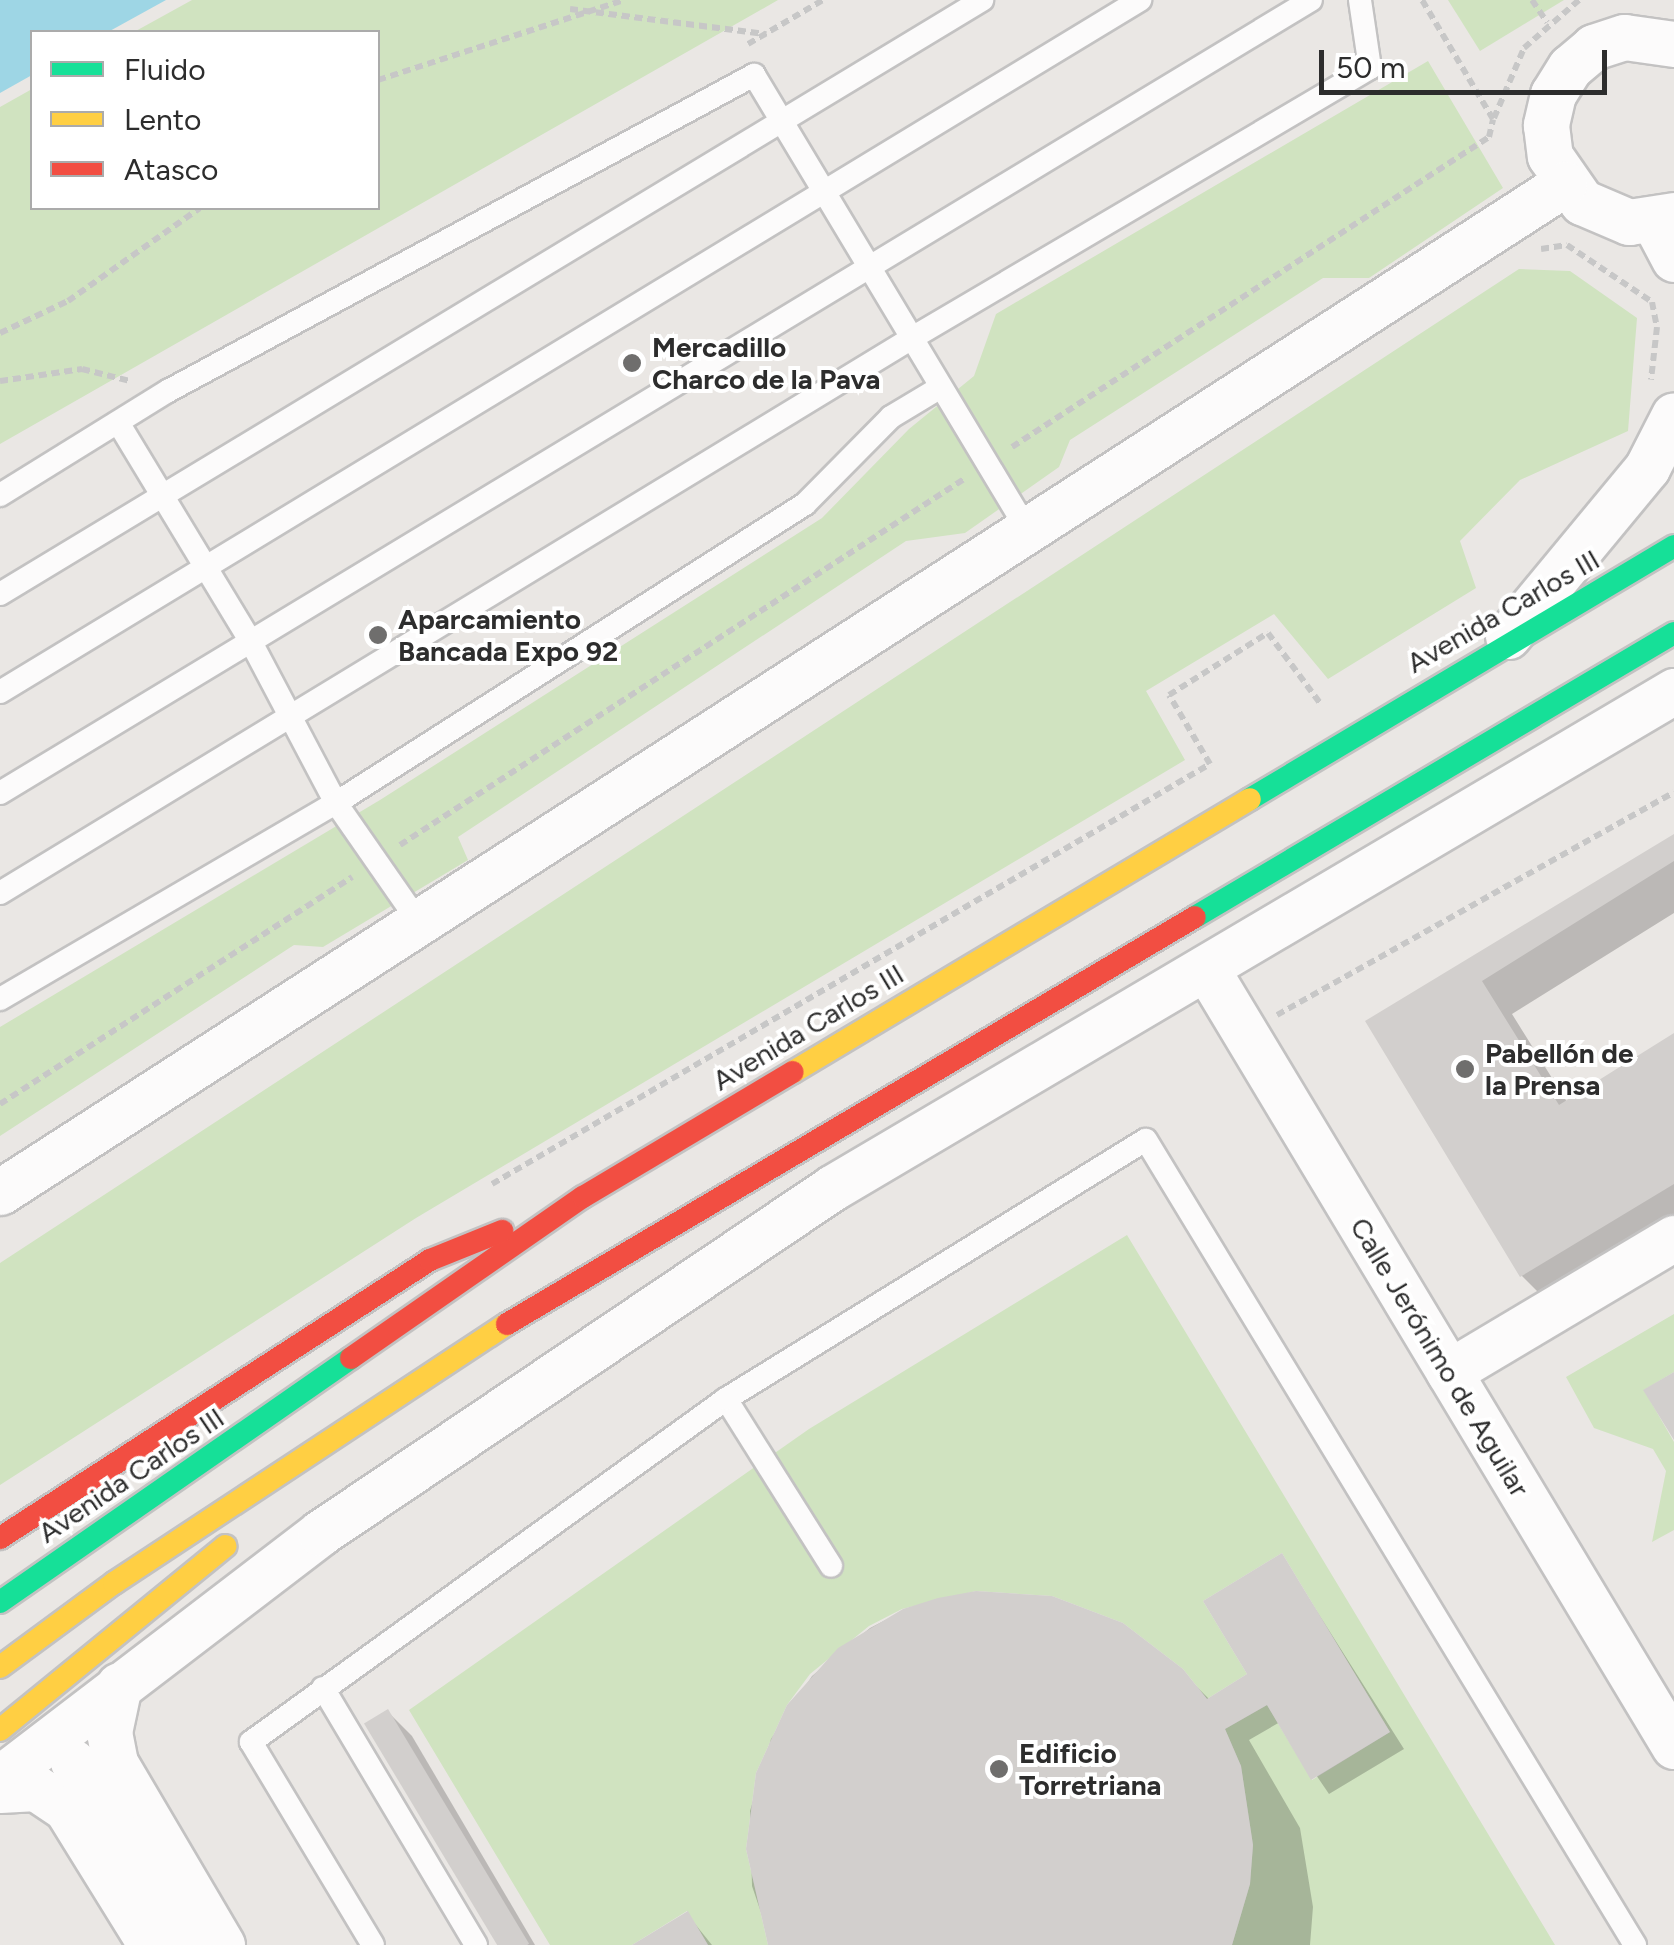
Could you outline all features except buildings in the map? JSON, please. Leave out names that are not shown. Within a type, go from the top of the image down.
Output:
[{"type":"main road","name":"Avenida Carlos III","points":[[0,1602],[583,1197],[1674,546]]},
{"type":"main road","points":[[0,1667],[114,1583],[470,1346],[1674,633]]},
{"type":"main road","points":[[0,1538],[430,1260],[583,1197]]},
{"type":"main road","points":[[0,1730],[470,1346]]},
{"type":"street","points":[[1667,232],[1604,215],[1564,184],[1550,156],[1546,124],[1553,94],[1570,67],[1594,47],[1624,37],[1674,44]]},
{"type":"street","points":[[0,1192],[1025,526],[1564,184]]},
{"type":"street","points":[[1498,648],[1647,468],[1662,400]]},
{"type":"street","points":[[0,1778],[320,1534],[561,1366],[832,1188],[1674,690]]},
{"type":"street","name":"Calle Jerónimo de Aguilar","points":[[1206,968],[1674,1746]]},
{"type":"street","points":[[1450,1372],[1674,1238]]},
{"type":"street","points":[[119,1685],[109,1732],[115,1763],[222,1945]]},
{"type":"street","points":[[73,1762],[185,1945]]},
{"type":"street","points":[[0,1790],[36,1788],[66,1808],[151,1945]]},
{"type":"lane","points":[[0,594],[982,0]]},
{"type":"lane","points":[[0,692],[1140,0]]},
{"type":"lane","points":[[0,793],[1311,0]]},
{"type":"lane","points":[[0,894],[912,338],[1370,68],[1360,0]]},
{"type":"lane","points":[[0,495],[185,382],[754,75],[1025,526]]},
{"type":"lane","points":[[0,999],[336,803],[804,504],[892,417],[941,387]]},
{"type":"lane","points":[[119,424],[251,642],[336,803],[418,921]]},
{"type":"lane","points":[[373,1945],[251,1742],[726,1398],[1146,1140],[1634,1945]]},
{"type":"lane","points":[[726,1398],[831,1566]]},
{"type":"lane","points":[[323,1688],[476,1945]]},
{"type":"path","points":[[380,79],[624,0]]},
{"type":"path","points":[[0,1104],[1489,137],[1494,120],[1422,0]]},
{"type":"path","points":[[1532,0],[1547,22]]},
{"type":"path","points":[[570,9],[772,35]]},
{"type":"path","points":[[0,333],[68,301],[197,210]]},
{"type":"path","points":[[1492,230],[1500,254],[1566,246],[1652,302],[1662,400]]},
{"type":"path","points":[[0,381],[82,369],[141,384]]},
{"type":"path","points":[[476,1195],[1210,764],[1170,694],[1268,634],[1318,704],[1335,695]]},
{"type":"path","points":[[1246,1033],[1674,792]]},
{"type":"green space","points":[[192,0],[778,0],[0,444],[0,107],[30,90],[30,210],[380,210],[380,30],[138,30]]},
{"type":"green space","points":[[1448,0],[1564,0],[1480,51]]},
{"type":"green space","points":[[1428,61],[1503,188],[1369,278],[1323,278],[1070,440],[1059,467],[965,533],[906,541],[458,837],[468,860],[323,947],[294,945],[0,1136],[0,1027],[380,800],[822,518],[909,429],[974,376],[996,314]]},
{"type":"green space","points":[[1519,269],[1570,271],[1637,318],[1628,431],[1520,480],[1460,541],[1476,588],[1328,679],[1274,614],[1146,691],[1185,760],[416,1218],[0,1485],[0,1263]]},
{"type":"green space","points":[[1127,1235],[1555,1945],[1232,1945],[1250,1884],[1253,1845],[1241,1766],[1225,1729],[1267,1705],[1312,1780],[1390,1732],[1282,1553],[1203,1601],[1247,1674],[1207,1699],[1183,1669],[1123,1623],[1052,1596],[976,1591],[902,1609],[869,1626],[810,1674],[787,1705],[756,1773],[746,1849],[768,1945],[708,1945],[687,1911],[632,1945],[550,1945],[409,1710],[809,1429]]},
{"type":"green space","points":[[1674,1314],[1674,1372],[1644,1390],[1674,1442],[1674,1530],[1652,1542],[1666,1471],[1653,1449],[1594,1428],[1566,1377]]},
{"type":"water","points":[[0,0],[166,0],[112,30],[30,30],[30,76],[0,93]]},
{"type":"traffic: fast","points":[[1250,799],[1674,546]]},
{"type":"traffic: fast","points":[[1195,917],[1674,633]]},
{"type":"traffic: fast","points":[[0,1602],[351,1358]]},
{"type":"traffic: slow","points":[[793,1072],[1250,799]]},
{"type":"traffic: slow","points":[[0,1667],[114,1583],[507,1324]]},
{"type":"traffic: slow","points":[[0,1730],[226,1546]]},
{"type":"traffic: jam","points":[[507,1324],[1195,917]]},
{"type":"traffic: jam","points":[[351,1358],[583,1197],[793,1072]]},
{"type":"traffic: jam","points":[[0,1538],[430,1260],[502,1231]]},
{"type":"place","name":"Mercadillo Charco de la Pava","points":[[632,363]]},
{"type":"place","name":"Aparcamiento Bancada Expo 92","points":[[378,635]]},
{"type":"place","name":"Pabellón de la Prensa","points":[[1465,1069]]},
{"type":"place","name":"Edificio Torretriana","points":[[999,1769]]}]
